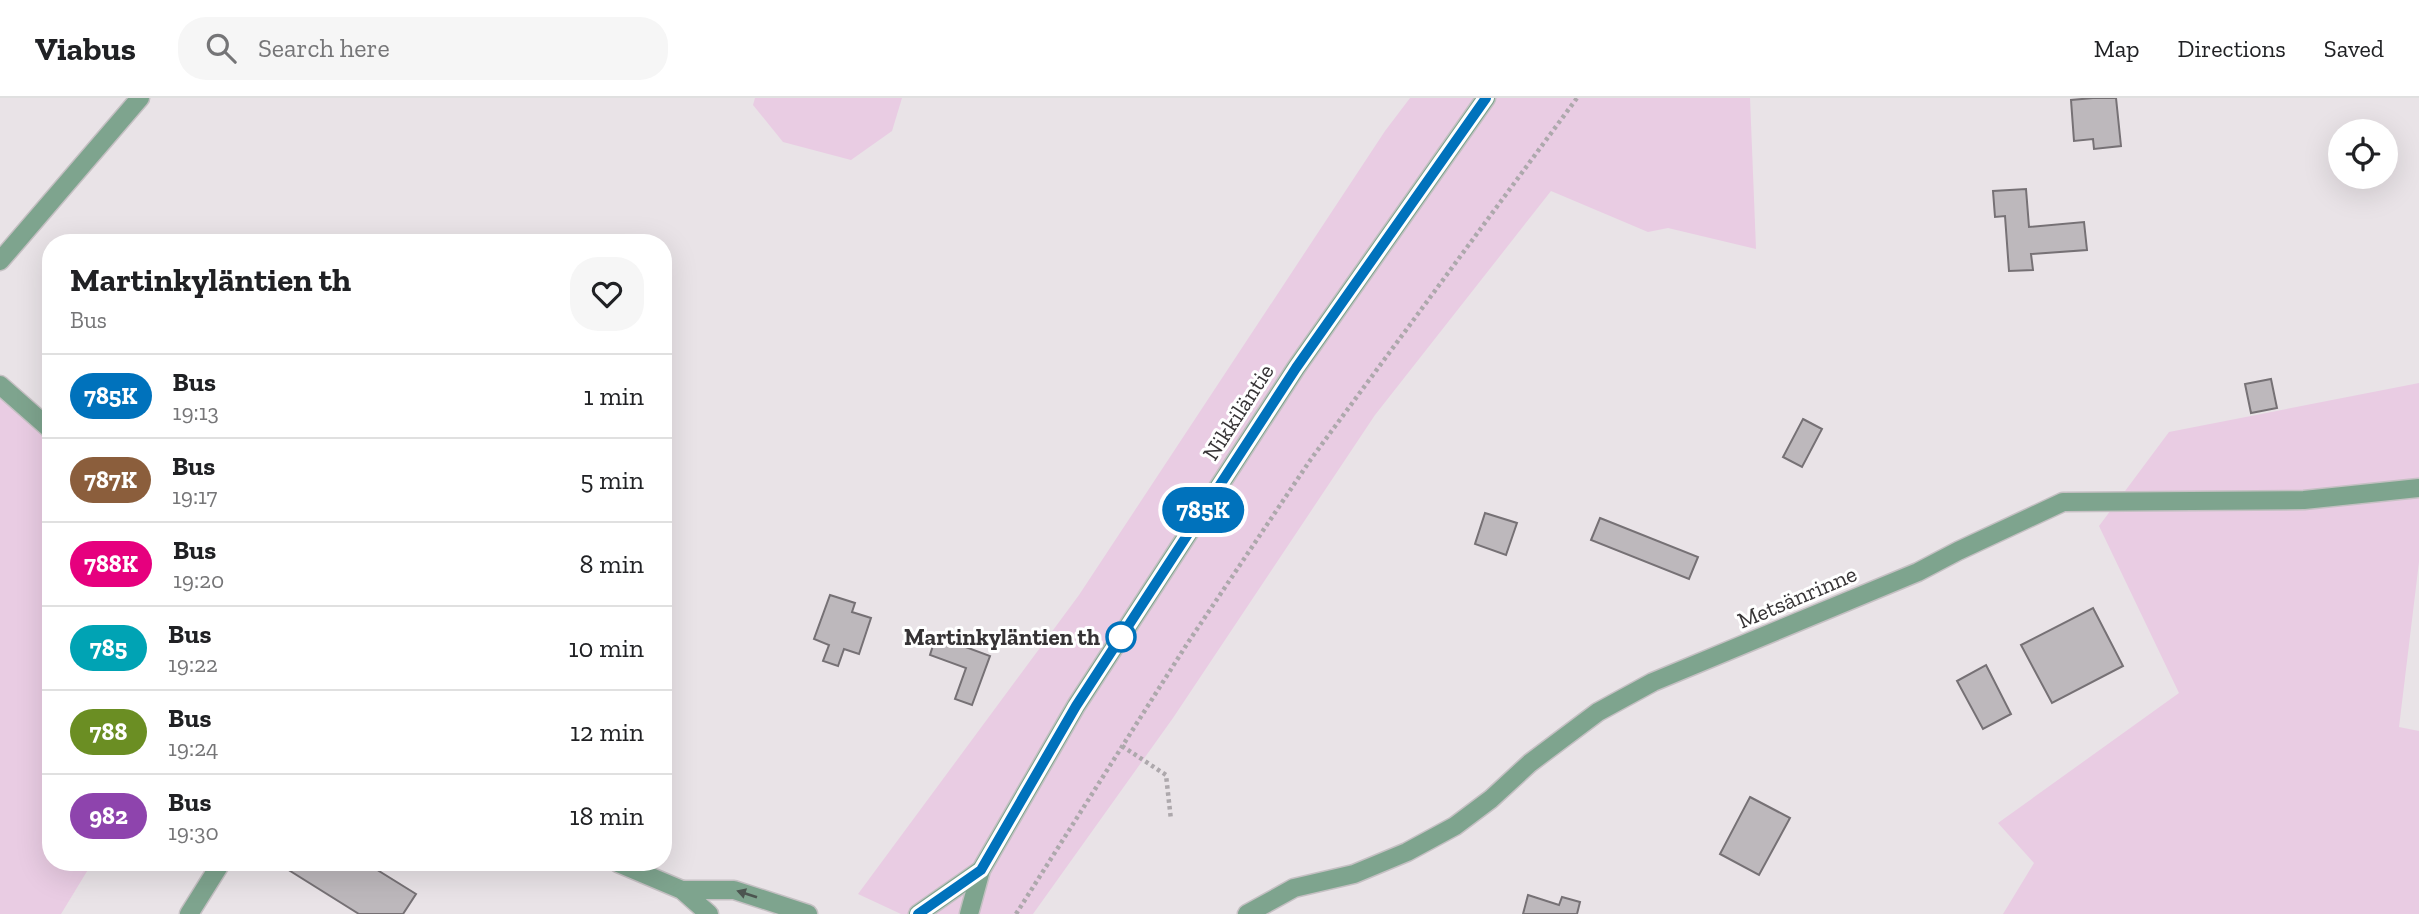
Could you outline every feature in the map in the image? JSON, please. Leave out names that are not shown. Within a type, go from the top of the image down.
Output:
[{"type":"street","points":[[0,261],[141,98]]},
{"type":"street","name":"Nikkiläntie","points":[[969,914],[981,870],[1076,706],[1288,380],[1486,98]]},
{"type":"street","points":[[0,385],[42,422]]},
{"type":"street","name":"Metsänrinne","points":[[1247,914],[1294,888],[1354,874],[1407,852],[1455,826],[1491,799],[1530,763],[1598,712],[1653,682],[1918,572],[2063,502],[2304,500],[2419,488]]},
{"type":"street","name":"Nikkiläntie","points":[[918,914],[981,870]]},
{"type":"street","points":[[189,914],[216,871]]},
{"type":"street","points":[[637,871],[682,890],[709,914]]},
{"type":"street","points":[[682,890],[734,890],[808,914]]},
{"type":"path","points":[[1016,914],[1187,643],[1311,459],[1577,98]]},
{"type":"path","points":[[1122,746],[1166,775],[1171,820]]},
{"type":"shaded area","points":[[755,98],[902,98],[892,131],[851,160],[783,142],[753,105]]},
{"type":"shaded area","points":[[1410,98],[1750,98],[1756,249],[1668,228],[1648,232],[1551,191],[1375,415],[1173,718],[1033,914],[901,914],[858,894],[1079,595],[1385,131]]},
{"type":"shaded area","points":[[2419,383],[2419,562],[2399,727],[2419,731],[2419,914],[2003,914],[2034,863],[1998,823],[2179,693],[2099,526],[2169,432]]},
{"type":"shaded area","points":[[0,385],[42,422],[42,871],[87,871],[61,914],[0,914]]},
{"type":"building","points":[[2116,98],[2121,146],[2094,149],[2093,139],[2074,141],[2071,100]]},
{"type":"building","points":[[2026,189],[2029,227],[2084,222],[2087,250],[2031,254],[2033,270],[2009,271],[2005,216],[1995,217],[1993,191]]},
{"type":"building","points":[[2271,379],[2277,408],[2251,413],[2245,384]]},
{"type":"building","points":[[1803,419],[1822,429],[1802,467],[1783,457]]},
{"type":"building","points":[[1485,513],[1517,523],[1506,555],[1475,544]]},
{"type":"building","points":[[1600,518],[1698,557],[1689,579],[1591,540]]},
{"type":"building","points":[[830,595],[855,603],[852,612],[871,618],[859,654],[844,649],[838,666],[823,661],[829,645],[814,639]]},
{"type":"building","points":[[2093,608],[2123,666],[2052,703],[2021,645]]},
{"type":"building","points":[[936,636],[990,656],[972,705],[955,699],[966,668],[930,655]]},
{"type":"building","points":[[1986,665],[2011,714],[1983,729],[1957,681]]},
{"type":"building","points":[[1750,797],[1790,818],[1759,875],[1720,854]]},
{"type":"building","points":[[290,871],[379,871],[416,894],[403,914],[359,914]]},
{"type":"building","points":[[1528,895],[1559,905],[1562,897],[1580,902],[1577,914],[1523,914]]},
{"type":"bus line","name":"785K","points":[[918,914],[981,870],[1076,706],[1296,368],[1486,98]]},
{"type":"place","name":"Martinkyläntien th","points":[[1121,637]]}]
